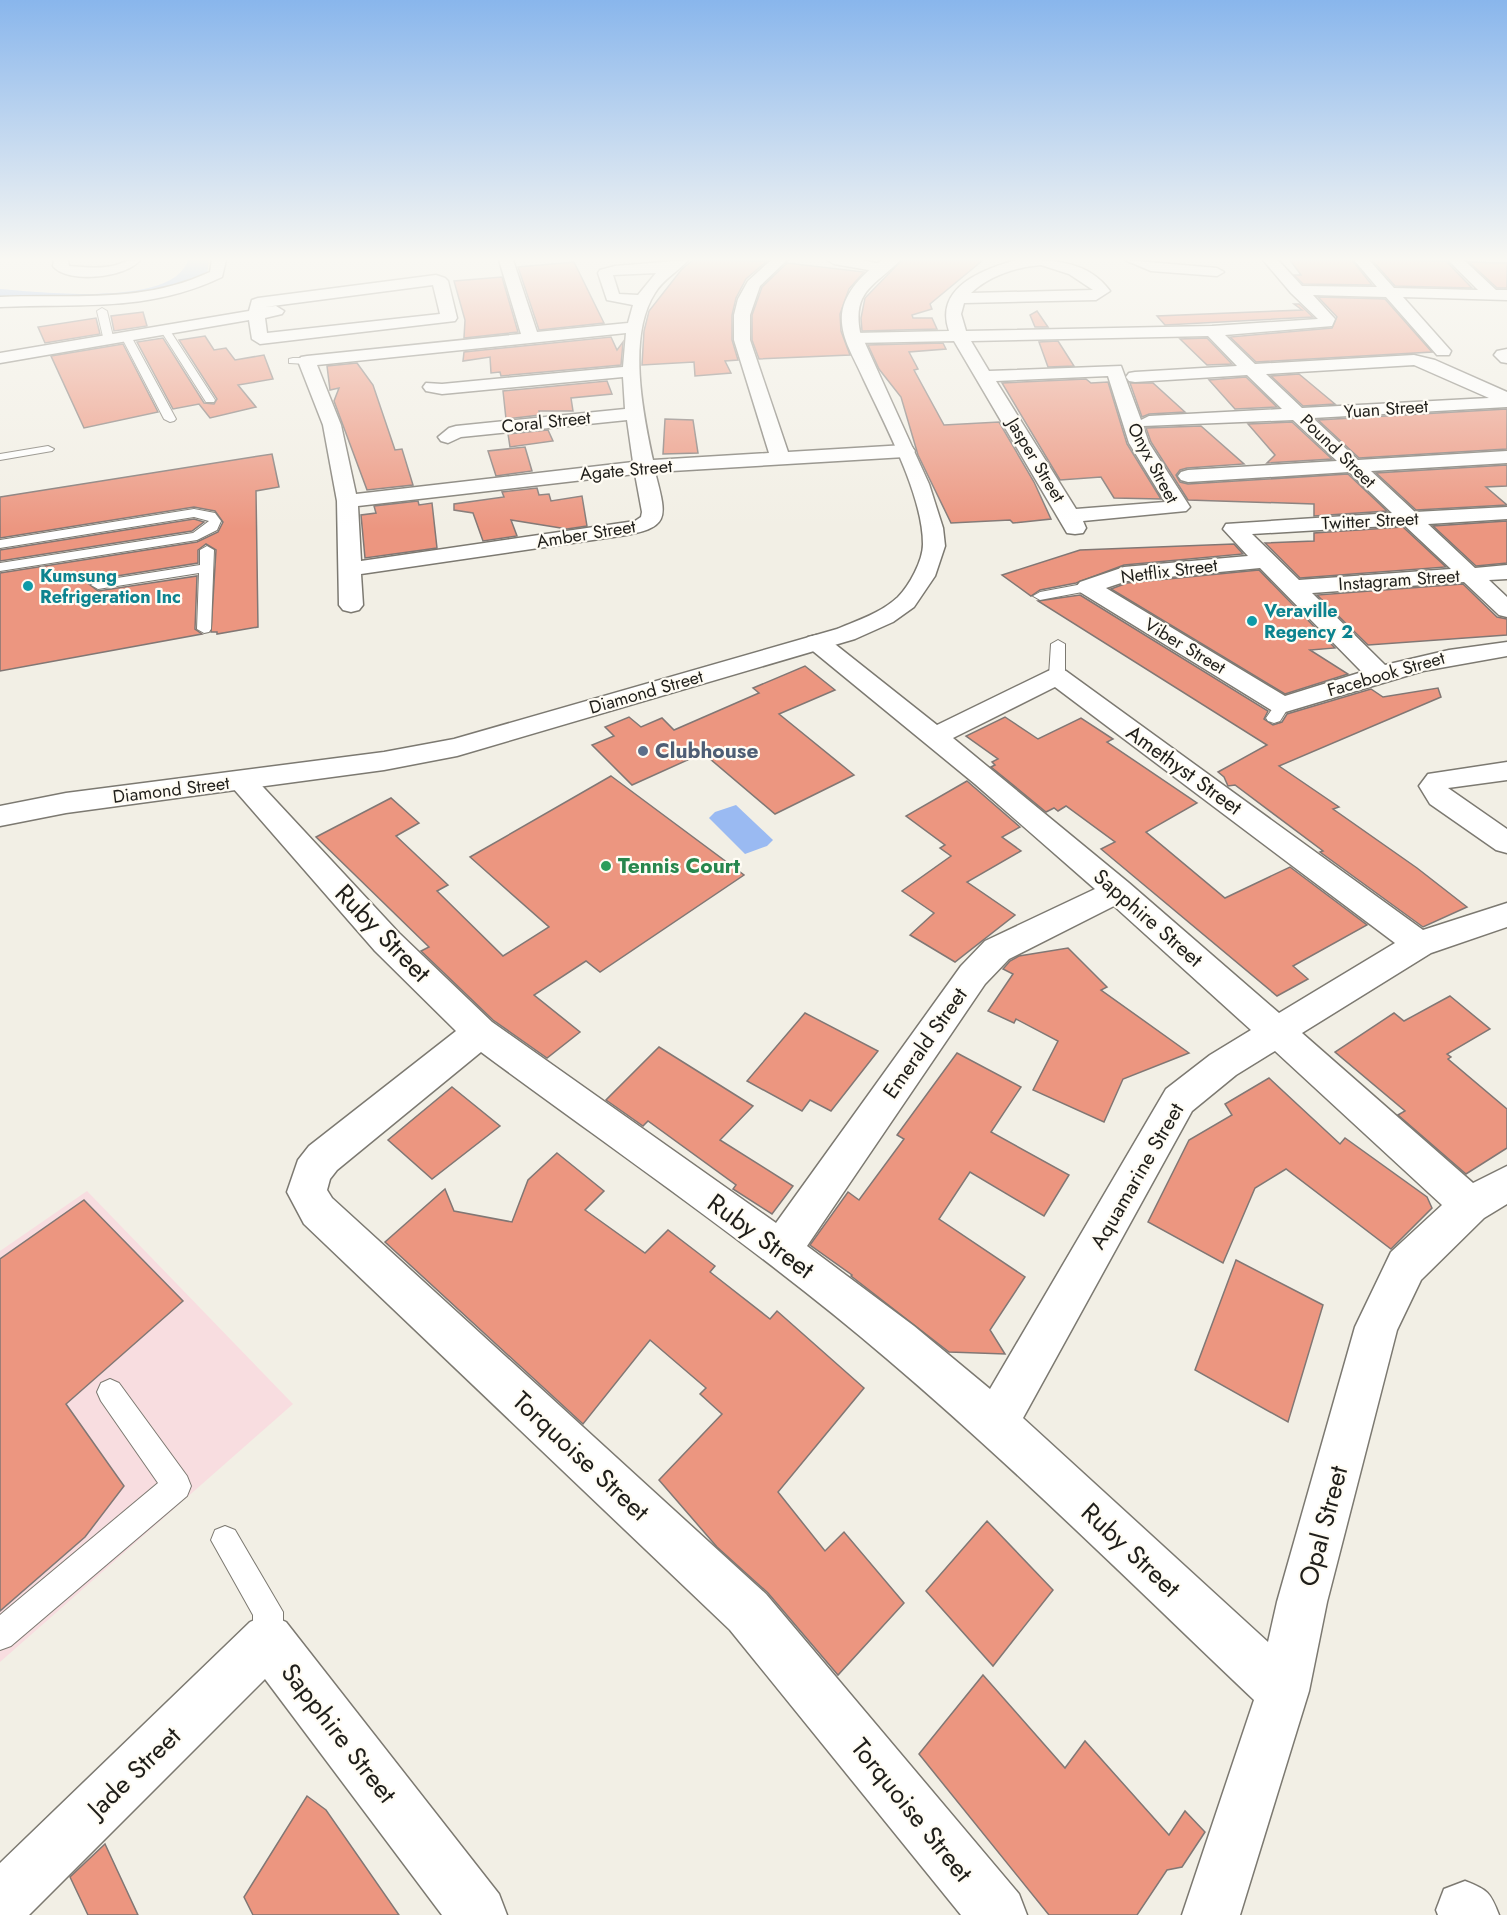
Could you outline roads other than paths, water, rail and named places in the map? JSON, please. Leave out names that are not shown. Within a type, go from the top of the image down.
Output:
[{"type":"street","points":[[0,358],[52,349]]},
{"type":"street","points":[[351,605],[347,501],[332,424],[300,361],[411,349]]},
{"type":"street","name":"Amber Street","points":[[350,569],[620,530],[647,524],[652,517],[653,508],[636,413],[633,349]]},
{"type":"street","points":[[745,349],[781,460]]},
{"type":"street","name":"Diamond Street","points":[[0,816],[66,803],[384,761],[457,747],[846,634],[886,617],[908,600],[923,576],[934,548],[932,528],[905,451],[859,349]]},
{"type":"street","name":"Jasper Street","points":[[968,349],[1072,522]]},
{"type":"street","name":"Pound Street","points":[[1230,349],[1507,610]]},
{"type":"street","points":[[1135,376],[1414,360],[1429,364],[1507,401]]},
{"type":"street","name":"Onyx Street","points":[[985,376],[1115,370],[1139,443],[1179,507],[1072,522]]},
{"type":"street","name":"Coral Street","points":[[633,371],[437,388],[452,434],[636,413]]},
{"type":"street","name":"Yuan Street","points":[[1149,422],[1300,415],[1507,401]]},
{"type":"street","name":"Agate Street","points":[[347,501],[644,467],[905,451]]},
{"type":"street","points":[[1188,476],[1507,457]]},
{"type":"street","name":"Twitter Street","points":[[1264,561],[1234,529],[1507,513]]},
{"type":"street","points":[[1264,561],[1379,674]]},
{"type":"street","name":"Netflix Street","points":[[1088,587],[1124,574],[1264,561]]},
{"type":"street","name":"Instagram Street","points":[[1291,588],[1507,572]]},
{"type":"street","name":"Viber Street","points":[[1088,587],[1278,712]]},
{"type":"street","name":"Sapphire Street","points":[[817,642],[937,735],[1278,1032],[1489,1194]]},
{"type":"street","name":"Facebook Street","points":[[1278,712],[1379,674],[1460,654],[1507,649]]},
{"type":"street","points":[[937,735],[1057,676]]},
{"type":"street","name":"Amethyst Street","points":[[1057,676],[1419,944]]},
{"type":"street","points":[[1507,771],[1438,780],[1433,786],[1440,797],[1507,843]]},
{"type":"street","name":"Ruby Street","points":[[242,781],[387,942],[480,1032],[781,1250],[899,1341],[995,1424],[1283,1691]]},
{"type":"street","name":"Emerald Street","points":[[781,1250],[973,975],[997,950],[1118,891]]},
{"type":"street","name":"Aquamarine Street","points":[[995,1424],[1179,1100],[1223,1065],[1419,944],[1507,915]]},
{"type":"street","name":"Torquoise Street","points":[[480,1032],[323,1158],[312,1172],[307,1192],[318,1211],[748,1612],[998,1915]]},
{"type":"street","name":"Opal Street","points":[[1211,1915],[1283,1691],[1302,1602],[1376,1327],[1406,1266],[1489,1194]]},
{"type":"street","name":"Sapphire Street","points":[[268,1640],[476,1914]]},
{"type":"street","name":"Jade Street","points":[[0,1903],[268,1640]]},
{"type":"lane","points":[[133,349],[170,419]]},
{"type":"lane","points":[[178,349],[210,400]]},
{"type":"lane","points":[[0,457],[48,449]]},
{"type":"lane","points":[[0,544],[194,513],[212,516],[215,521],[212,527],[197,536],[0,567]]},
{"type":"lane","points":[[204,629],[207,550]]},
{"type":"lane","points":[[98,585],[206,568]]},
{"type":"lane","name":"Netflix Street","points":[[1040,596],[1088,587]]},
{"type":"lane","points":[[1057,676],[1058,644]]},
{"type":"lane","points":[[0,1635],[177,1486],[110,1392]]},
{"type":"lane","points":[[225,1540],[268,1612],[268,1640]]},
{"type":"water","points":[[736,805],[773,840],[767,846],[745,854],[709,818],[715,812]]},
{"type":"place","name":"Kumsung Refrigeration Inc","points":[[28,586]]},
{"type":"place","name":"Veraville Regency 2","points":[[1252,621]]},
{"type":"place","name":"Clubhouse","points":[[643,751]]},
{"type":"place","name":"Tennis Court","points":[[606,866]]}]
